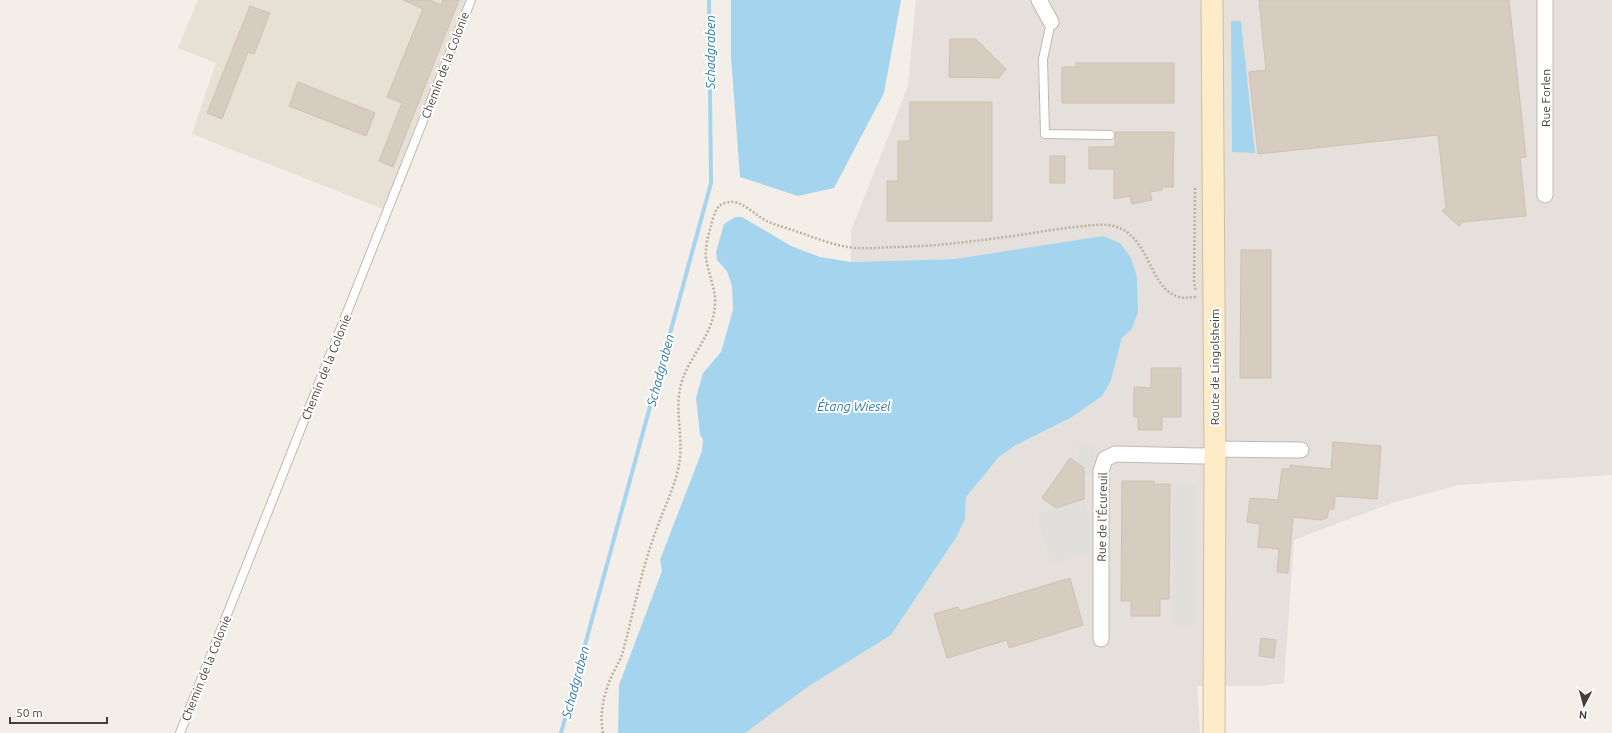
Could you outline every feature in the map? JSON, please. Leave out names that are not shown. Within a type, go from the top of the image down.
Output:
[{"type":"main road","name":"Route de Lingolsheim","points":[[1212,0],[1215,452],[1214,733]]},
{"type":"street","points":[[1039,0],[1051,22]]},
{"type":"street","name":"Rue Forlen","points":[[1545,0],[1545,195]]},
{"type":"street","name":"Rue de l'Écureuil","points":[[1101,639],[1101,471],[1105,459],[1115,454],[1201,456],[1215,452],[1301,450]]},
{"type":"lane","name":"Chemin de la Colonie","points":[[180,733],[470,0]]},
{"type":"lane","points":[[1051,22],[1043,59],[1045,134],[1110,135]]},
{"type":"path","points":[[603,733],[601,724],[605,692],[622,654],[637,595],[656,531],[672,493],[677,474],[680,458],[678,411],[681,384],[686,371],[706,337],[711,325],[715,307],[714,290],[706,255],[708,235],[713,217],[719,206],[726,202],[734,202],[744,206],[768,222],[826,241],[854,248],[921,246],[970,242],[1049,230],[1107,225],[1117,227],[1133,238],[1143,251],[1159,280],[1174,296],[1183,298],[1214,296]]},
{"type":"shaded area","points":[[198,0],[465,0],[383,209],[192,134],[216,63],[178,48]]},
{"type":"shaded area","points":[[916,0],[1612,0],[1612,475],[1459,485],[1392,503],[1294,540],[1284,683],[1258,686],[1197,686],[1200,733],[745,733],[809,686],[891,635],[957,536],[965,519],[966,497],[999,457],[1111,380],[1122,338],[1132,329],[955,259],[851,262],[851,231],[908,86]]},
{"type":"shaded area","points":[[1078,445],[1095,445],[1095,475],[1085,475],[1085,466],[1078,465]]},
{"type":"shaded area","points":[[1173,484],[1195,484],[1195,625],[1173,625]]},
{"type":"shaded area","points":[[1084,500],[1092,529],[1093,551],[1051,564],[1036,514]]},
{"type":"water","points":[[731,0],[901,0],[884,93],[834,188],[798,196],[740,177],[731,56]]},
{"type":"water","points":[[1231,21],[1241,21],[1255,153],[1232,152]]},
{"type":"water","name":"Étang Wiesel","points":[[735,217],[742,217],[791,246],[820,257],[851,262],[955,259],[1103,236],[1120,243],[1131,258],[1137,277],[1138,312],[1132,329],[1122,338],[1111,380],[1102,396],[1072,417],[1016,445],[999,457],[966,497],[965,519],[957,536],[891,635],[809,686],[745,733],[618,733],[619,685],[662,571],[660,560],[702,451],[703,440],[700,434],[696,398],[703,373],[721,352],[733,310],[732,286],[727,271],[717,260],[716,252],[724,224]]},
{"type":"building","points":[[403,0],[430,0],[441,5],[443,0],[459,0],[393,167],[379,161],[402,103],[387,97],[423,9]]},
{"type":"building","points":[[1259,0],[1509,0],[1526,157],[1520,158],[1526,216],[1463,222],[1459,226],[1442,211],[1446,207],[1438,135],[1258,154],[1249,72],[1266,70]]},
{"type":"building","points":[[250,6],[270,13],[254,54],[248,52],[222,119],[207,113]]},
{"type":"building","points":[[950,39],[976,39],[1006,69],[999,78],[949,77]]},
{"type":"building","points":[[1076,63],[1174,63],[1174,103],[1062,103],[1062,67],[1076,67]]},
{"type":"building","points":[[298,82],[375,113],[366,136],[289,106]]},
{"type":"building","points":[[910,102],[992,102],[992,221],[887,221],[887,181],[898,181],[898,141],[910,141]]},
{"type":"building","points":[[1115,132],[1174,132],[1173,187],[1162,187],[1162,190],[1150,192],[1152,200],[1132,204],[1130,196],[1114,199],[1114,169],[1089,169],[1089,147],[1115,147]]},
{"type":"building","points":[[1050,156],[1065,156],[1065,183],[1050,183]]},
{"type":"building","points":[[1241,250],[1271,250],[1271,378],[1240,378]]},
{"type":"building","points":[[1151,368],[1181,368],[1181,417],[1162,417],[1162,430],[1138,430],[1138,417],[1134,417],[1134,387],[1151,388]]},
{"type":"building","points":[[1333,442],[1381,446],[1377,499],[1335,496],[1334,509],[1329,509],[1327,518],[1321,520],[1293,517],[1288,573],[1277,572],[1279,549],[1258,547],[1260,524],[1247,522],[1250,498],[1278,500],[1282,469],[1290,469],[1290,465],[1331,469]]},
{"type":"building","points":[[1070,458],[1084,468],[1084,499],[1056,508],[1042,498]]},
{"type":"building","points":[[1122,481],[1154,481],[1154,484],[1170,484],[1169,599],[1160,599],[1160,616],[1131,616],[1131,601],[1121,601]]},
{"type":"building","points":[[1070,578],[1083,625],[1009,648],[1007,640],[947,658],[934,614],[958,607],[960,611]]},
{"type":"building","points":[[1261,638],[1276,640],[1274,658],[1259,656]]},
{"type":"waterway","name":"Schadgraben","points":[[561,733],[711,183],[709,0]]}]
